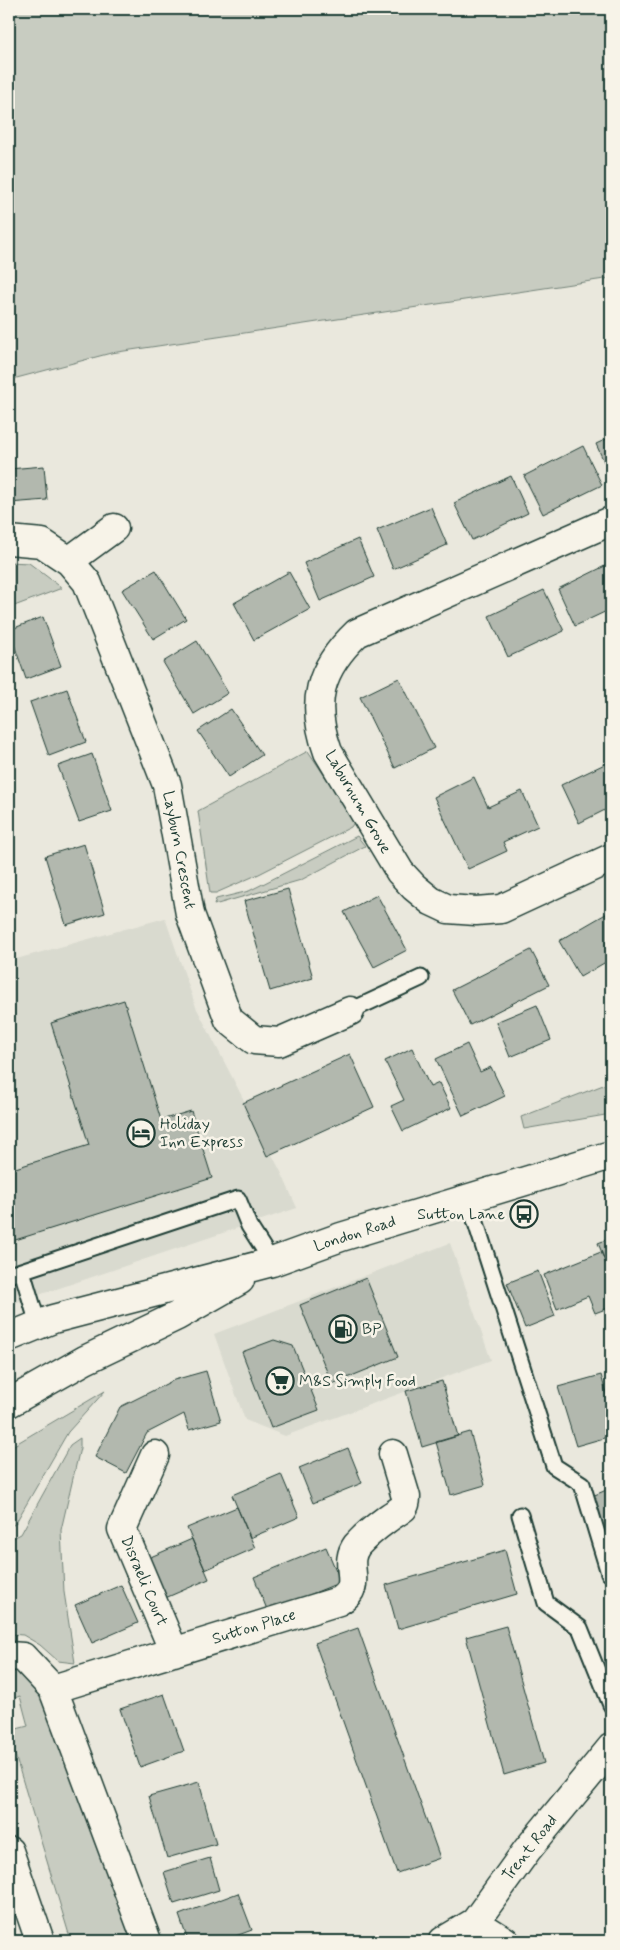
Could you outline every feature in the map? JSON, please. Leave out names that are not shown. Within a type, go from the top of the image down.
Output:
[{"type":"main road","name":"Laburnum Grove","points":[[611,521],[358,633],[343,646],[327,671],[320,696],[318,714],[320,731],[328,752],[400,872],[414,888],[431,901],[448,909],[476,911],[501,909],[611,858]]},
{"type":"main road","points":[[69,561],[114,528]]},
{"type":"main road","name":"Layburn Crescent","points":[[9,540],[42,543],[69,561],[87,582],[167,785],[190,914],[229,1020],[254,1040],[279,1042],[350,1012]]},
{"type":"main road","name":"London Road","points":[[9,1337],[53,1318],[272,1262],[341,1237],[611,1155]]},
{"type":"main road","name":"London Road","points":[[9,1403],[85,1360],[177,1316],[272,1262]]},
{"type":"main road","name":"Sutton Place","points":[[53,1689],[333,1603],[346,1597],[353,1588],[354,1582],[351,1566],[355,1548],[377,1526],[402,1509],[406,1503],[406,1497],[393,1454]]},
{"type":"main road","name":"Disraeli Court","points":[[155,1455],[122,1529],[174,1652]]},
{"type":"main road","points":[[9,1656],[23,1657],[53,1689],[147,1941]]},
{"type":"main road","name":"Trent Road","points":[[443,1941],[475,1922],[527,1850],[611,1748]]},
{"type":"main road","points":[[9,1851],[40,1941]]},
{"type":"main road","points":[[475,1922],[505,1941]]},
{"type":"lane","points":[[350,1012],[421,978]]},
{"type":"lane","points":[[468,1198],[554,1466],[582,1484],[609,1573]]},
{"type":"lane","points":[[38,1324],[16,1273],[238,1199],[250,1226],[272,1262]]},
{"type":"lane","points":[[520,1515],[546,1603],[580,1628],[611,1705]]},
{"type":"shaded area","points":[[9,9],[611,9],[611,278],[111,353],[9,380]]},
{"type":"shaded area","points":[[9,562],[29,563],[62,588],[9,608]]},
{"type":"shaded area","points":[[308,751],[355,821],[351,827],[259,874],[216,893],[210,893],[198,811]]},
{"type":"shaded area","points":[[357,836],[365,846],[301,880],[214,905],[216,899],[249,891]]},
{"type":"shaded area","points":[[165,918],[196,1007],[282,1174],[297,1208],[9,1305],[9,961]]},
{"type":"shaded area","points":[[611,1082],[611,1114],[524,1129],[521,1117]]},
{"type":"shaded area","points":[[450,1243],[491,1360],[285,1436],[245,1420],[214,1334]]},
{"type":"shaded area","points":[[105,1391],[68,1432],[15,1524],[9,1527],[9,1448]]},
{"type":"shaded area","points":[[80,1438],[80,1448],[61,1530],[64,1592],[75,1663],[58,1661],[40,1645],[23,1635],[9,1634],[9,1540],[21,1534],[70,1445]]},
{"type":"shaded area","points":[[9,1668],[26,1674],[59,1715],[132,1941],[71,1941],[9,1735],[9,1731],[28,1726],[20,1696],[9,1700]]},
{"type":"building","points":[[611,437],[611,477],[596,444]]},
{"type":"building","points":[[583,446],[602,485],[543,514],[524,476]]},
{"type":"building","points":[[44,466],[47,500],[9,503],[9,469]]},
{"type":"building","points":[[511,476],[528,513],[472,540],[454,503]]},
{"type":"building","points":[[431,507],[447,545],[393,569],[377,530]]},
{"type":"building","points":[[358,539],[374,577],[320,601],[304,563]]},
{"type":"building","points":[[611,563],[611,609],[575,626],[558,589]]},
{"type":"building","points":[[156,570],[186,619],[153,639],[122,590]]},
{"type":"building","points":[[289,572],[310,609],[254,640],[234,603]]},
{"type":"building","points":[[544,590],[564,631],[508,657],[489,616]]},
{"type":"building","points":[[43,617],[61,666],[26,679],[9,630]]},
{"type":"building","points":[[197,641],[228,693],[194,714],[163,662]]},
{"type":"building","points":[[399,678],[434,748],[395,768],[360,697]]},
{"type":"building","points":[[67,689],[86,742],[49,756],[30,702]]},
{"type":"building","points":[[231,709],[262,755],[229,777],[198,731]]},
{"type":"building","points":[[92,754],[112,811],[79,822],[58,766]]},
{"type":"building","points":[[611,761],[611,807],[579,823],[561,785]]},
{"type":"building","points":[[474,777],[488,807],[522,791],[538,826],[503,842],[507,851],[468,869],[434,797]]},
{"type":"building","points":[[84,844],[105,913],[66,925],[45,856]]},
{"type":"building","points":[[288,889],[313,978],[270,991],[244,901]]},
{"type":"building","points":[[377,895],[407,950],[374,967],[344,912]]},
{"type":"building","points":[[611,911],[611,959],[580,977],[559,941]]},
{"type":"building","points":[[531,950],[549,985],[470,1025],[452,990]]},
{"type":"building","name":"Holiday Inn Express","points":[[124,1000],[161,1120],[191,1111],[212,1178],[9,1242],[9,1170],[89,1145],[51,1023]]},
{"type":"building","points":[[537,1005],[551,1040],[510,1057],[496,1022]]},
{"type":"building","points":[[467,1044],[480,1072],[491,1067],[505,1096],[463,1116],[436,1059]]},
{"type":"building","points":[[412,1048],[430,1087],[439,1083],[451,1108],[403,1131],[391,1106],[404,1100],[385,1061]]},
{"type":"building","points":[[350,1054],[374,1107],[267,1156],[243,1103]]},
{"type":"building","points":[[611,1238],[611,1275],[598,1243]]},
{"type":"building","points":[[601,1252],[611,1276],[611,1307],[595,1313],[588,1296],[557,1309],[544,1275]]},
{"type":"building","points":[[538,1271],[555,1316],[525,1328],[507,1283]]},
{"type":"building","points":[[366,1278],[398,1357],[332,1384],[300,1305]]},
{"type":"building","name":"M&S Simply Food","points":[[274,1340],[293,1346],[319,1410],[271,1428],[242,1352]]},
{"type":"building","points":[[206,1371],[221,1421],[189,1430],[184,1414],[147,1433],[126,1473],[95,1457],[120,1407],[174,1380]]},
{"type":"building","points":[[601,1375],[611,1411],[611,1436],[576,1446],[558,1387]]},
{"type":"building","points":[[442,1381],[458,1436],[422,1447],[406,1391]]},
{"type":"building","points":[[470,1432],[485,1485],[451,1495],[436,1442]]},
{"type":"building","points":[[348,1448],[362,1483],[313,1503],[299,1468]]},
{"type":"building","points":[[281,1474],[299,1517],[250,1538],[232,1495]]},
{"type":"building","points":[[611,1488],[611,1545],[590,1497]]},
{"type":"building","points":[[237,1507],[255,1548],[205,1570],[187,1528]]},
{"type":"building","points":[[192,1539],[209,1579],[163,1599],[146,1559]]},
{"type":"building","points":[[326,1547],[341,1582],[268,1612],[254,1577]]},
{"type":"building","points":[[505,1550],[517,1594],[398,1629],[386,1585]]},
{"type":"building","points":[[121,1585],[138,1623],[92,1643],[75,1605]]},
{"type":"building","points":[[506,1626],[544,1763],[504,1775],[466,1637]]},
{"type":"building","points":[[358,1628],[440,1858],[397,1873],[315,1643]]},
{"type":"building","points":[[164,1694],[184,1751],[140,1767],[120,1709]]},
{"type":"building","points":[[199,1782],[216,1844],[167,1858],[149,1796]]},
{"type":"building","points":[[210,1858],[219,1890],[174,1904],[164,1872]]},
{"type":"building","points":[[238,1893],[252,1930],[222,1941],[188,1941],[179,1915]]},
{"type":"place","name":"Holiday Inn Express","points":[[141,1133]]},
{"type":"place","name":"Sutton Lane","points":[[524,1214]]},
{"type":"place","name":"BP","points":[[343,1329]]},
{"type":"place","name":"M&S Simply Food","points":[[280,1381]]}]
